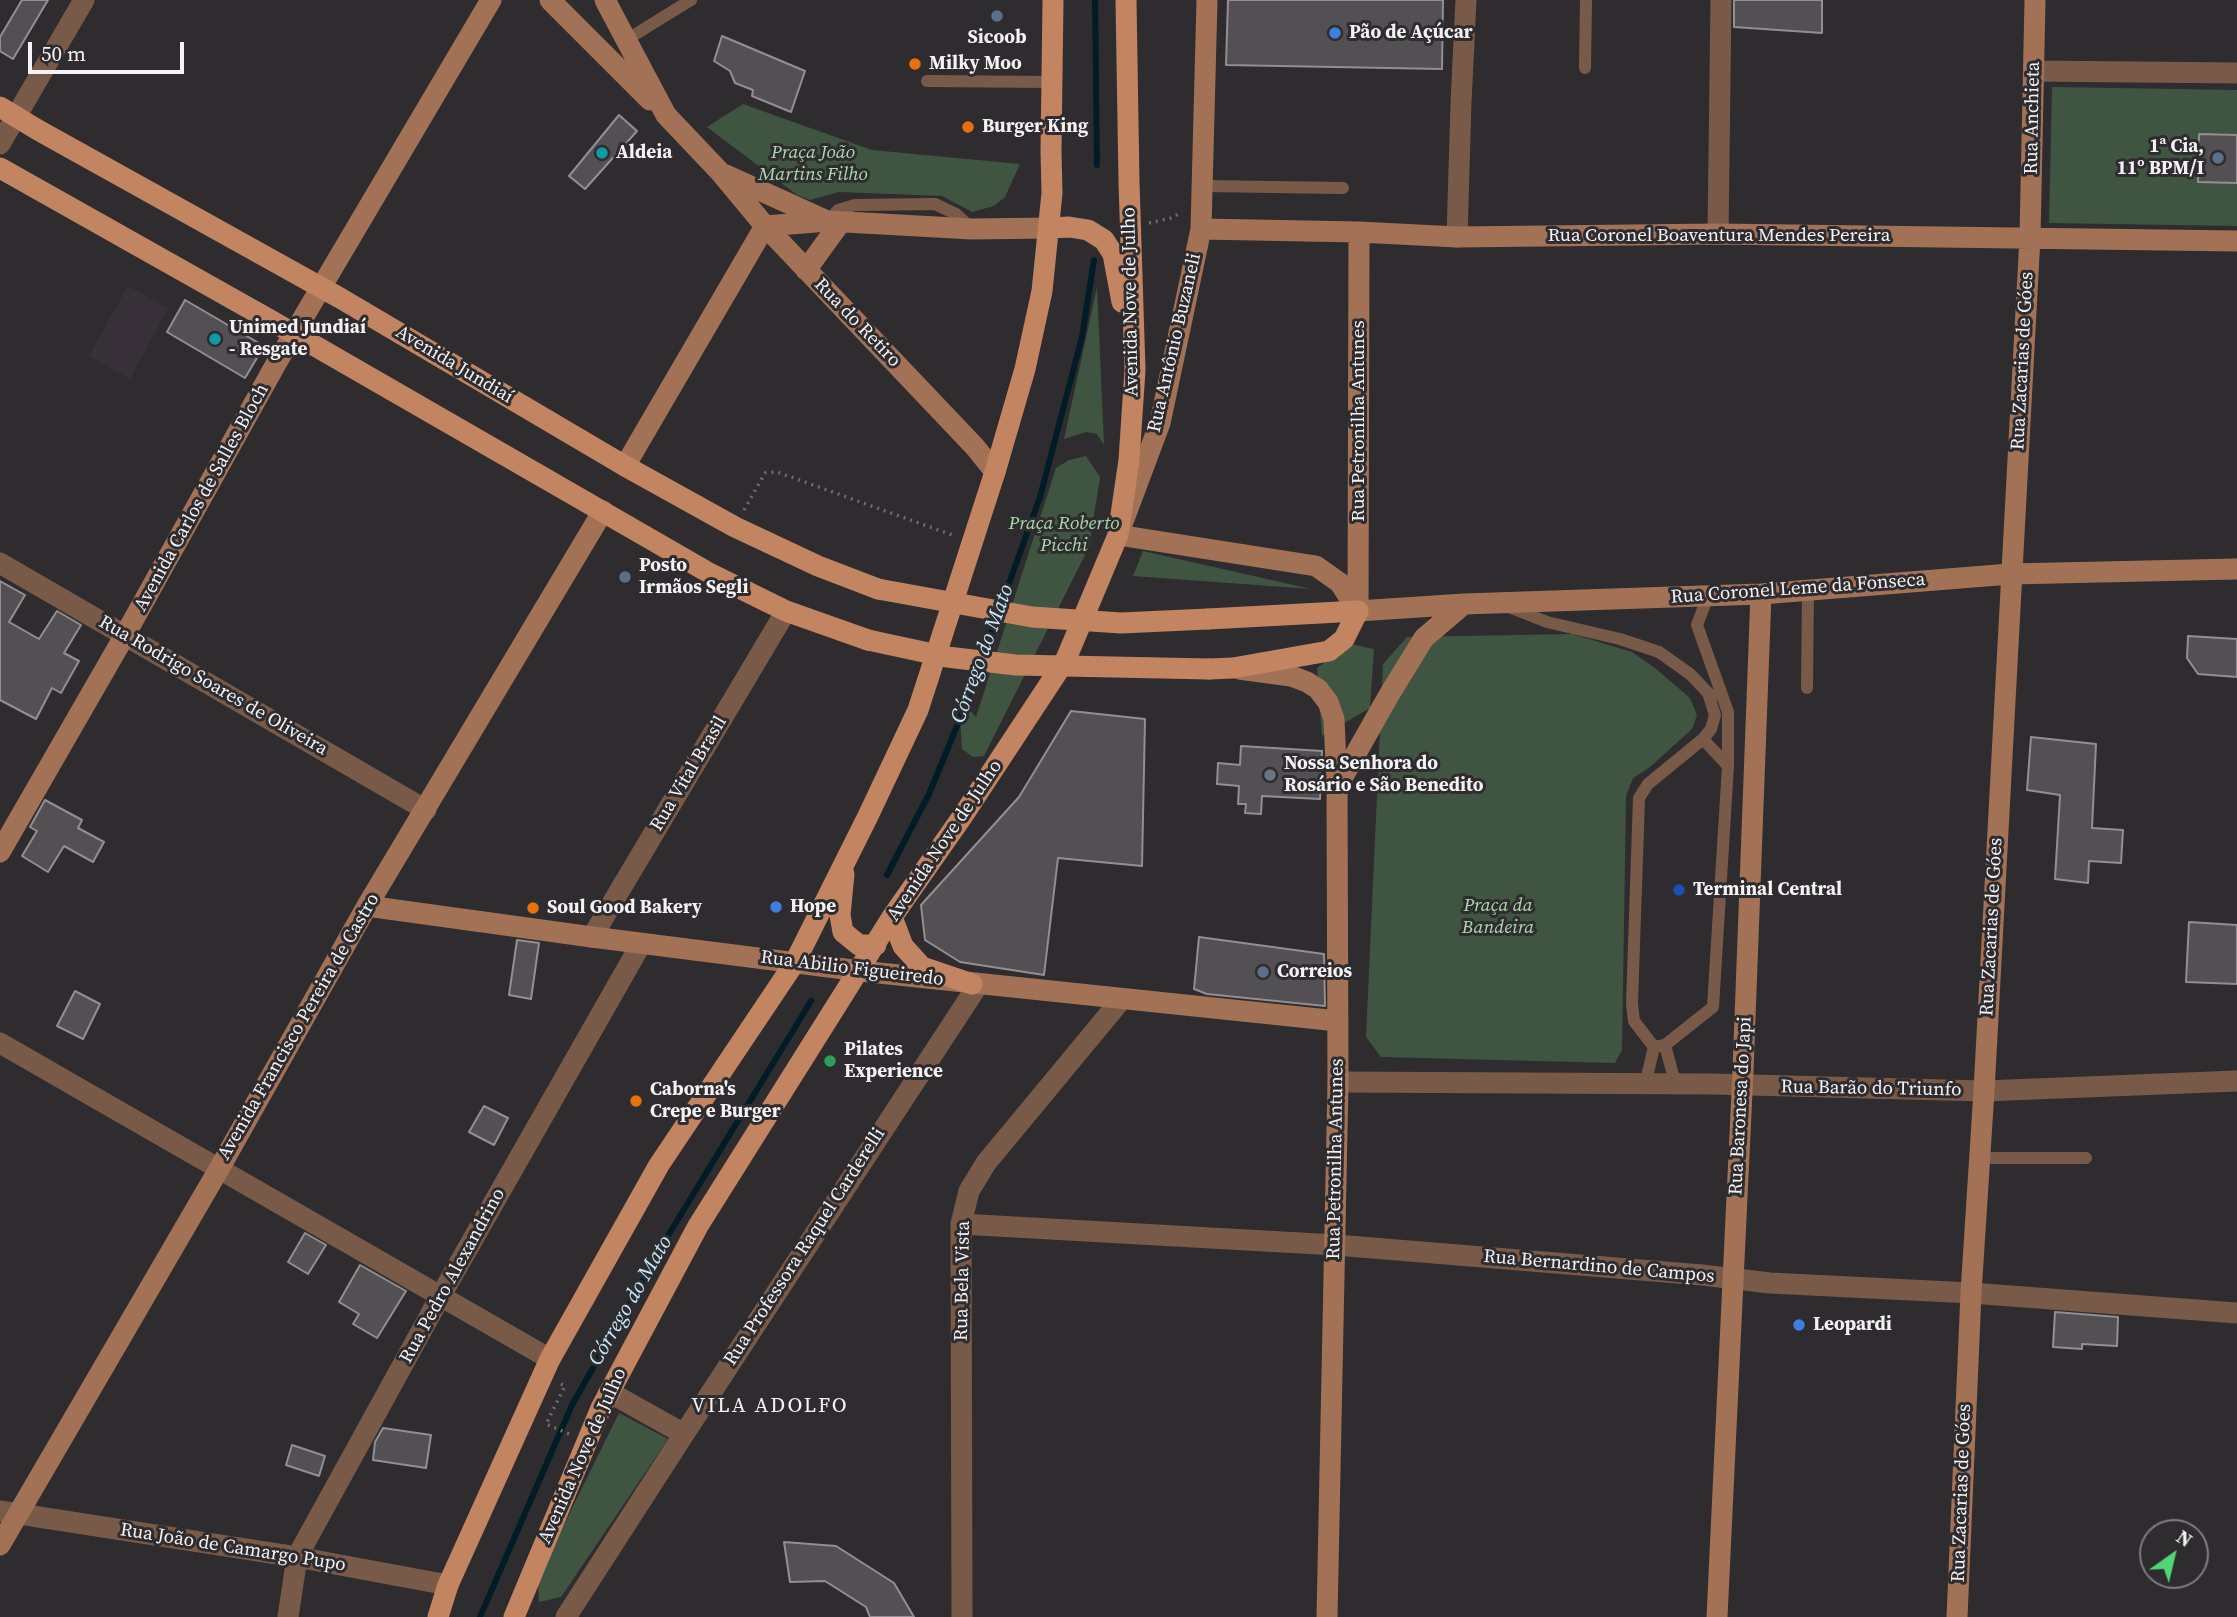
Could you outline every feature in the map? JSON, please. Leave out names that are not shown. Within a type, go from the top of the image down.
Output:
[{"type":"main road","points":[[438,1617],[448,1585],[550,1359],[659,1165],[795,962],[918,710],[995,472],[1025,369],[1042,291],[1052,193],[1054,0]]},
{"type":"main road","name":"Avenida Nove de Julho","points":[[514,1617],[608,1392],[698,1226],[892,917],[962,817],[1066,659],[1118,535],[1129,460],[1135,370],[1128,169],[1126,0]]},
{"type":"main road","name":"Avenida Jundiaí","points":[[8,112],[321,288],[625,466],[735,527],[818,566],[878,589],[1032,617],[1121,622],[1358,611]]},
{"type":"main road","points":[[0,168],[711,574],[786,611],[868,640],[947,657],[1016,665],[1233,668],[1329,651],[1344,639],[1358,611]]},
{"type":"main road","points":[[1049,228],[1088,230],[1104,240],[1113,254],[1135,370]]},
{"type":"main road","points":[[845,861],[840,915],[843,932],[859,944],[876,945]]},
{"type":"main road","points":[[892,917],[903,946],[922,967],[975,985]]},
{"type":"street","points":[[0,144],[8,112],[84,0]]},
{"type":"street","name":"Avenida Carlos de Salles Bloch","points":[[0,852],[294,334],[491,0]]},
{"type":"street","points":[[550,0],[666,115]]},
{"type":"street","name":"Rua do Retiro","points":[[605,0],[666,115],[721,173],[765,226],[975,447],[995,472]]},
{"type":"street","name":"Rua Antônio Buzaneli","points":[[1118,535],[1160,423],[1201,229],[1207,0]]},
{"type":"street","points":[[1457,237],[1466,0]]},
{"type":"street","points":[[1718,234],[1721,0]]},
{"type":"street","name":"Rua Anchieta","points":[[2030,237],[2035,0]]},
{"type":"street","points":[[2034,71],[2237,73]]},
{"type":"street","name":"Rua do Retiro","points":[[721,173],[834,222]]},
{"type":"street","points":[[806,270],[834,222]]},
{"type":"street","points":[[625,466],[765,226],[834,222],[972,229],[1049,228]]},
{"type":"street","name":"Rua Coronel Boaventura Mendes Pereira","points":[[1201,229],[1457,237],[1718,234],[2237,241]]},
{"type":"street","name":"Rua Petronilha Antunes","points":[[1358,611],[1360,232]]},
{"type":"street","name":"Rua Zacarias de Góes","points":[[1956,1617],[1970,1293],[1984,1091],[2030,237]]},
{"type":"street","name":"Avenida Francisco Pereira de Castro","points":[[0,1545],[9,1513],[219,1169],[367,905],[603,511]]},
{"type":"street","points":[[1118,535],[1316,566],[1340,583],[1358,611]]},
{"type":"street","name":"Rua Rodrigo Soares de Oliveira","points":[[0,563],[426,810]]},
{"type":"street","name":"Rua Coronel Leme da Fonseca","points":[[1358,611],[1499,602],[1761,594],[2010,574],[2237,569]]},
{"type":"street","name":"Rua Baronesa do Japi","points":[[1717,1617],[1742,1086],[1761,594]]},
{"type":"street","points":[[1337,788],[1424,638],[1464,604]]},
{"type":"street","name":"Rua Vital Brasil","points":[[592,937],[786,611]]},
{"type":"street","name":"Rua Petronilha Antunes","points":[[1233,668],[1299,679],[1318,689],[1328,702],[1334,719],[1337,788],[1338,1082],[1327,1617]]},
{"type":"street","name":"Rua Abilio Figueiredo","points":[[367,905],[641,944],[975,985],[1338,1021]]},
{"type":"street","name":"Rua Pedro Alexandrino","points":[[288,1617],[297,1557],[440,1297],[641,944]]},
{"type":"street","name":"Rua Professora Raquel Carderelli","points":[[566,1617],[975,985]]},
{"type":"street","name":"Rua Bela Vista","points":[[962,1617],[961,1224],[969,1191],[986,1163],[1121,1000]]},
{"type":"street","points":[[0,1043],[550,1359]]},
{"type":"street","name":"Rua Barão do Triunfo","points":[[1338,1082],[1680,1084],[1984,1091],[2237,1081]]},
{"type":"street","name":"Rua Bernardino de Campos","points":[[961,1224],[1336,1245],[1770,1283],[1970,1293],[2237,1312]]},
{"type":"street","points":[[608,1392],[684,1434]]},
{"type":"street","name":"Rua João de Camargo Pupo","points":[[9,1513],[297,1557],[448,1585]]},
{"type":"lane","points":[[626,40],[691,0]]},
{"type":"lane","points":[[1585,68],[1586,0]]},
{"type":"lane","points":[[927,81],[1052,82]]},
{"type":"lane","points":[[1203,186],[1343,188]]},
{"type":"lane","points":[[1807,688],[1808,590]]},
{"type":"lane","points":[[1645,1085],[1660,1046],[1713,1007],[1728,766],[1727,712],[1697,625],[1708,596]]},
{"type":"lane","points":[[1499,602],[1547,622],[1620,639],[1658,652],[1690,674],[1727,712]]},
{"type":"lane","points":[[1680,1084],[1660,1046],[1634,1021],[1632,1004],[1639,798],[1648,784],[1703,739],[1711,729],[1715,715],[1708,693]]},
{"type":"lane","points":[[1703,739],[1728,766]]},
{"type":"lane","points":[[1979,1158],[2086,1158]]},
{"type":"path","points":[[735,527],[765,472],[777,472],[973,542]]},
{"type":"path","points":[[546,1424],[568,1435]]},
{"type":"shaded area","points":[[128,286],[168,308],[130,379],[89,356]]},
{"type":"green space","points":[[2052,87],[2237,90],[2237,226],[2049,223]]},
{"type":"green space","name":"Praça João Martins Filho","points":[[743,104],[872,150],[1020,164],[1005,197],[994,206],[972,212],[942,196],[839,192],[810,200],[797,195],[707,127]]},
{"type":"green space","points":[[1097,287],[1104,445],[1097,434],[1086,432],[1064,439]]},
{"type":"green space","name":"Praça Roberto Picchi","points":[[1086,456],[1100,477],[1089,547],[984,756],[973,757],[962,749],[959,698],[976,717],[1056,468],[1069,460]]},
{"type":"green space","points":[[1143,551],[1311,589],[1133,576]]},
{"type":"green space","name":"Praça da Bandeira","points":[[1572,634],[1632,652],[1690,698],[1697,715],[1692,729],[1650,767],[1633,778],[1626,796],[1622,1050],[1615,1063],[1381,1057],[1366,1037],[1383,664],[1407,637]]},
{"type":"green space","points":[[1351,644],[1374,649],[1370,708],[1322,736],[1317,668]]},
{"type":"green space","points":[[619,1413],[668,1439],[561,1597],[539,1602],[538,1577]]},
{"type":"building","points":[[22,0],[48,0],[13,59],[0,51],[0,37]]},
{"type":"building","name":"Pão de Açúcar","points":[[1228,0],[1443,0],[1442,69],[1226,65]]},
{"type":"building","points":[[1734,0],[1822,0],[1822,33],[1734,27]]},
{"type":"building","points":[[722,36],[805,71],[791,112],[752,96],[753,90],[735,83],[730,71],[714,61]]},
{"type":"building","name":"Aldeia","points":[[619,115],[637,131],[585,189],[569,176]]},
{"type":"building","name":"1ª Cia, 11º BPM/I","points":[[2199,134],[2237,135],[2237,183],[2198,182]]},
{"type":"building","name":"Unimed Jundiaí - Resgate","points":[[185,300],[264,346],[245,378],[167,332]]},
{"type":"building","points":[[0,581],[25,595],[9,622],[39,639],[57,611],[81,625],[64,653],[79,661],[61,693],[52,688],[36,719],[0,700]]},
{"type":"building","points":[[2188,636],[2237,639],[2237,677],[2198,674],[2187,658]]},
{"type":"building","points":[[1071,711],[1145,719],[1142,866],[1058,858],[1044,975],[960,962],[925,940],[921,905],[1019,797]]},
{"type":"building","points":[[2031,737],[2096,744],[2092,828],[2123,830],[2121,863],[2089,861],[2088,883],[2055,879],[2060,795],[2027,790]]},
{"type":"building","name":"Nossa Senhora do Rosário e São Benedito","points":[[1241,746],[1322,751],[1320,799],[1262,796],[1261,814],[1245,813],[1246,804],[1238,804],[1239,786],[1217,784],[1218,763],[1240,765]]},
{"type":"building","points":[[45,800],[82,820],[78,828],[104,842],[93,862],[64,846],[48,872],[22,856],[37,831],[30,827]]},
{"type":"building","points":[[2189,922],[2237,925],[2237,984],[2186,982]]},
{"type":"building","name":"Correios","points":[[1199,937],[1324,954],[1325,1006],[1207,994],[1194,989]]},
{"type":"building","points":[[517,940],[539,943],[531,999],[509,995]]},
{"type":"building","points":[[75,991],[100,1004],[83,1039],[57,1026]]},
{"type":"building","points":[[484,1106],[508,1118],[494,1145],[469,1132]]},
{"type":"building","points":[[305,1233],[326,1245],[308,1274],[288,1262]]},
{"type":"building","points":[[360,1265],[406,1291],[377,1338],[353,1324],[359,1314],[339,1302]]},
{"type":"building","points":[[2055,1312],[2118,1317],[2117,1346],[2082,1344],[2082,1349],[2053,1347]]},
{"type":"building","points":[[383,1428],[431,1435],[426,1468],[373,1460],[375,1442]]},
{"type":"building","points":[[292,1445],[325,1456],[319,1476],[286,1465]]},
{"type":"building","points":[[784,1542],[836,1546],[894,1583],[914,1617],[870,1617],[866,1607],[825,1581],[790,1582]]},
{"type":"waterway","name":"Córrego do Mato","points":[[1095,0],[1097,165]]},
{"type":"waterway","name":"Córrego do Mato","points":[[983,656],[1040,497],[1082,337],[1094,260]]},
{"type":"waterway","name":"Córrego do Mato","points":[[887,875],[929,794],[980,666]]},
{"type":"waterway","name":"Córrego do Mato","points":[[480,1617],[572,1405],[669,1234],[811,1001]]},
{"type":"place","name":"Sicoob","points":[[997,16]]},
{"type":"place","name":"Pão de Açúcar","points":[[1335,33]]},
{"type":"place","name":"Milky Moo","points":[[915,64]]},
{"type":"place","name":"Burger King","points":[[968,127]]},
{"type":"place","name":"Aldeia","points":[[602,153]]},
{"type":"place","name":"1ª Cia, 11º BPM/I","points":[[2218,158]]},
{"type":"place","name":"Unimed Jundiaí - Resgate","points":[[215,339]]},
{"type":"place","name":"Posto Irmãos Segli","points":[[625,577]]},
{"type":"place","name":"Nossa Senhora do Rosário e São Benedito","points":[[1270,775]]},
{"type":"place","name":"Terminal Central","points":[[1679,890]]},
{"type":"place","name":"Hope","points":[[776,907]]},
{"type":"place","name":"Soul Good Bakery","points":[[533,908]]},
{"type":"place","name":"Correios","points":[[1263,972]]},
{"type":"place","name":"Pilates Experience","points":[[830,1061]]},
{"type":"place","name":"Caborna's Crepe e Burger","points":[[636,1101]]},
{"type":"place","name":"Leopardi","points":[[1799,1325]]},
{"type":"district","name":"VILA ADOLFO","points":[[770,1407]]}]
